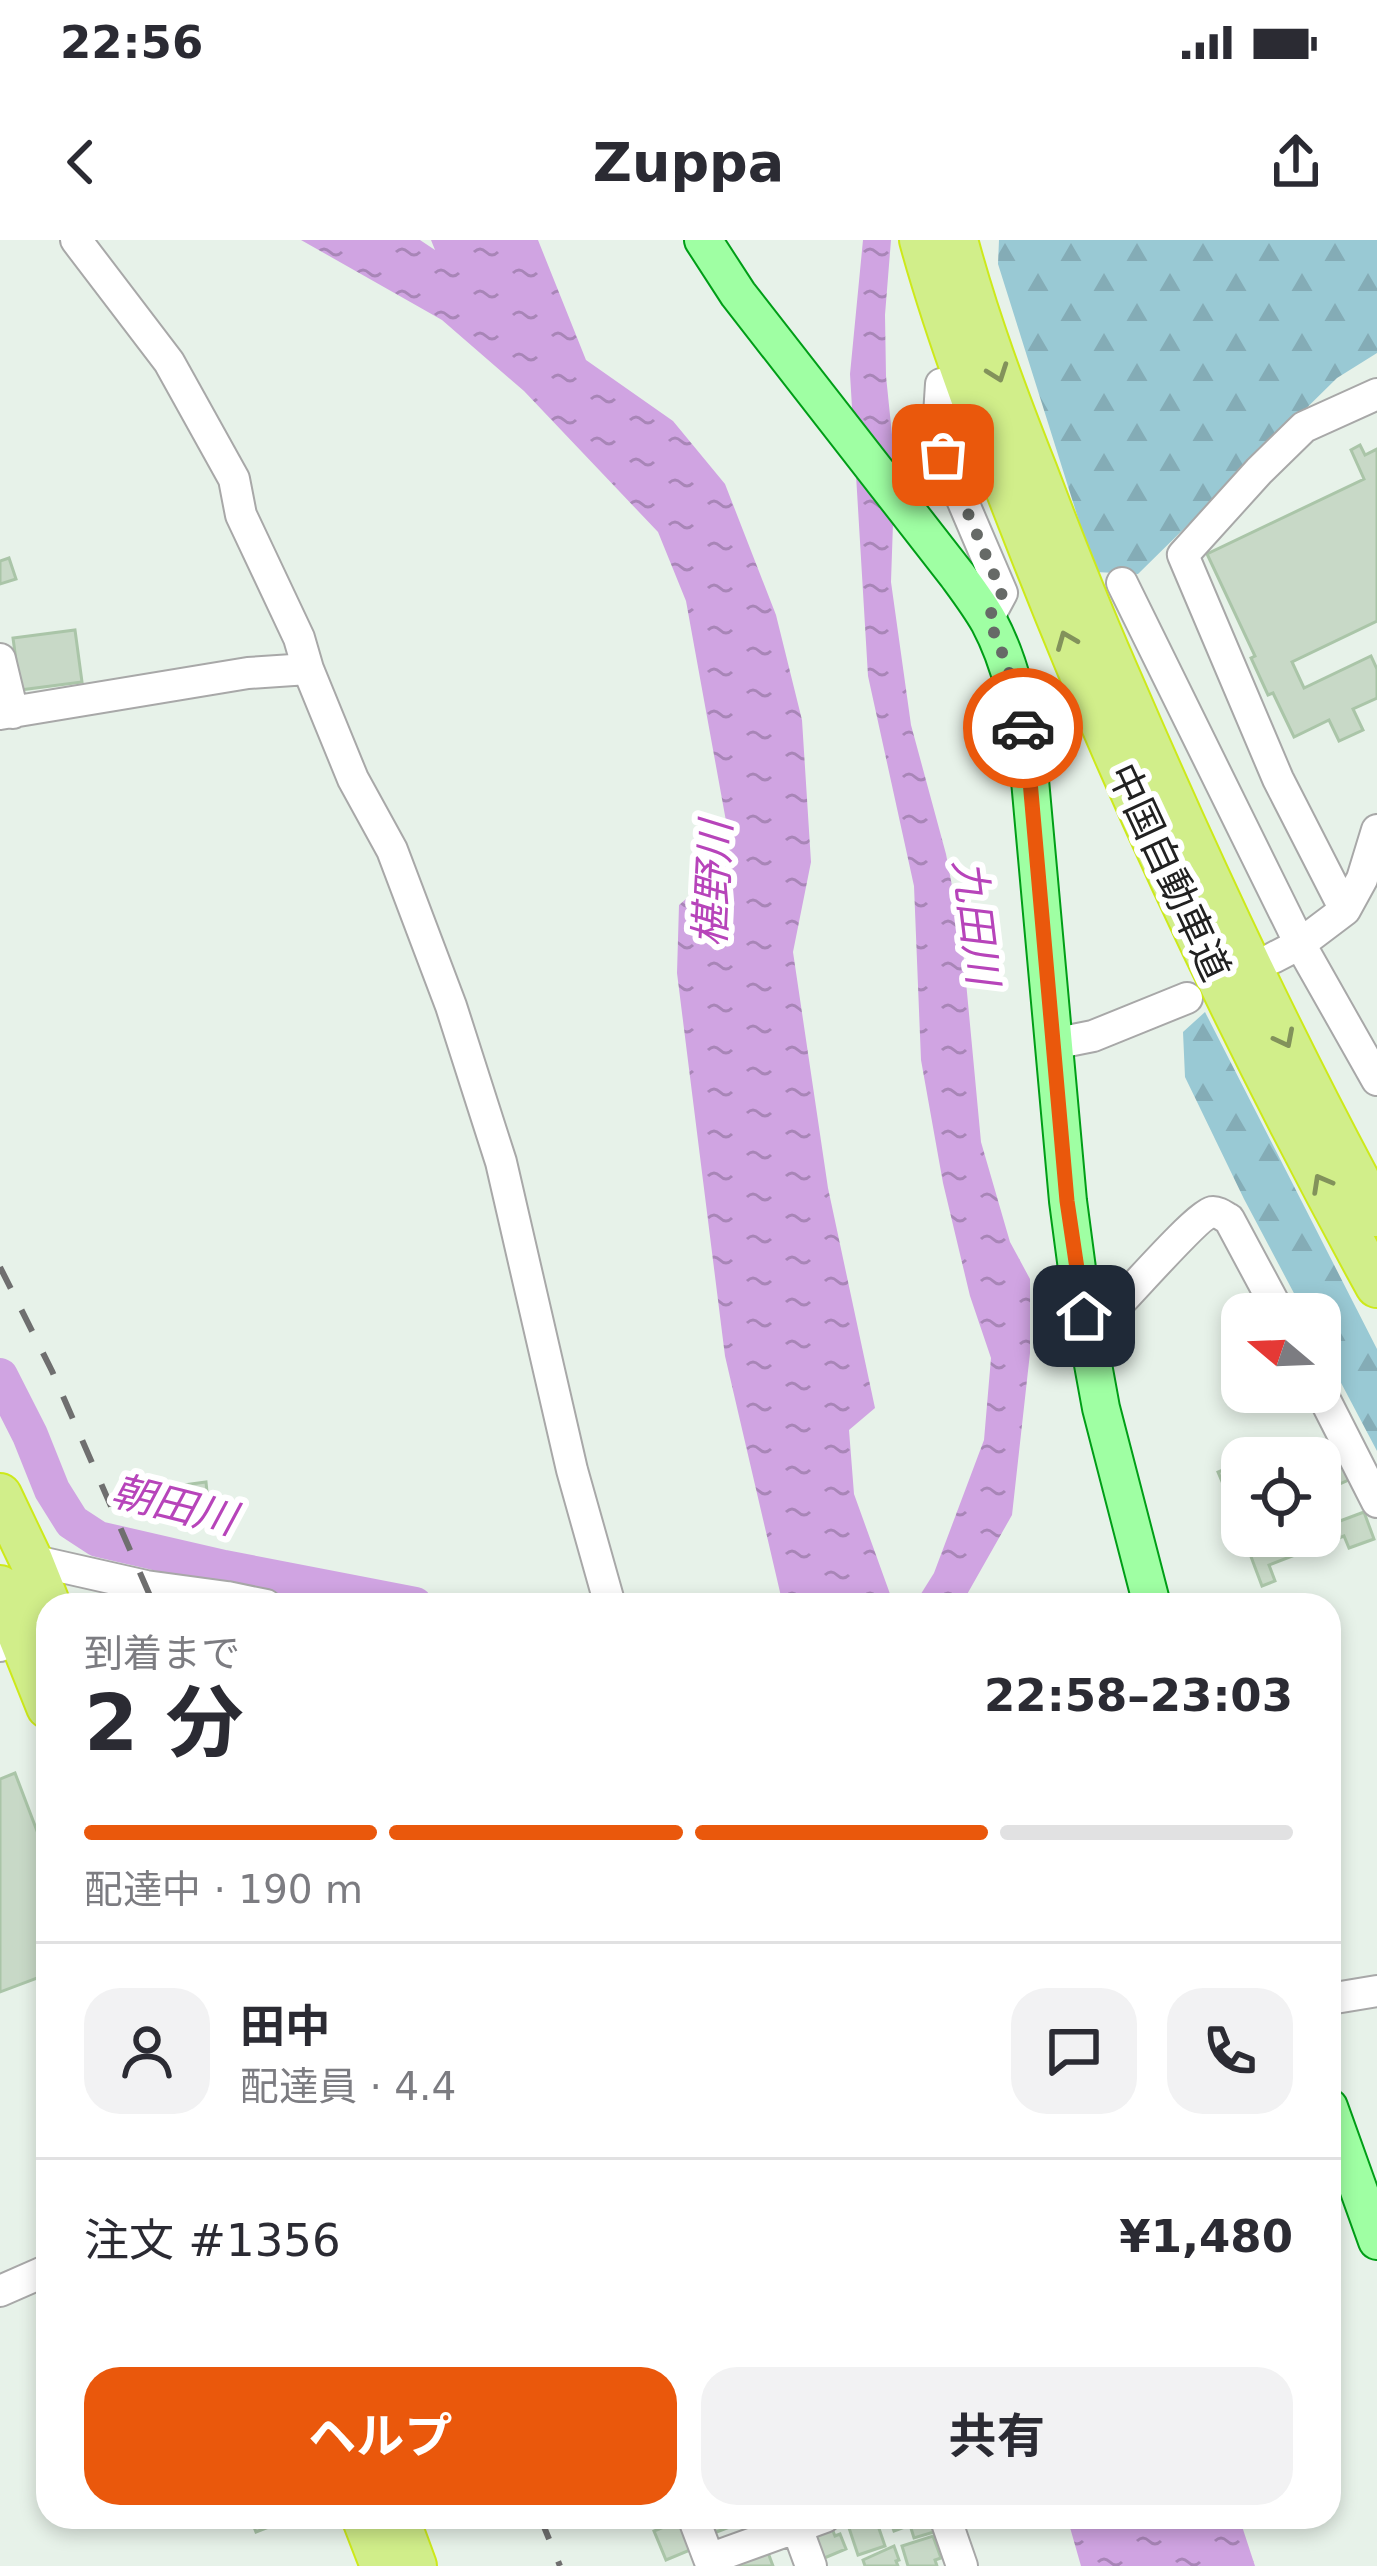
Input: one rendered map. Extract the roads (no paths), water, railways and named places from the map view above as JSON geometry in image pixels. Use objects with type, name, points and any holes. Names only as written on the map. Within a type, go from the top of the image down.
[{"type":"highway","name":"中国自動車道","points":[[921,240],[945,324],[1070,650],[1153,842],[1300,1145],[1377,1286]]},
{"type":"highway","name":"中国自動車道","points":[[959,251],[1007,399],[1088,607],[1275,1021],[1377,1215]]},
{"type":"highway","points":[[0,1495],[23,1637],[36,1673]]},
{"type":"highway","points":[[368,2529],[382,2566]]},
{"type":"highway","points":[[401,2529],[415,2566]]},
{"type":"main road","points":[[703,240],[738,294],[957,575],[988,619],[1004,653],[1028,758],[1067,1201],[1084,1316],[1101,1408],[1149,1593]]},
{"type":"main road","points":[[1341,2140],[1377,2241]]},
{"type":"street","points":[[76,240],[169,362],[216,444],[234,479],[241,515],[299,638],[353,778],[392,850],[451,1006],[501,1162],[572,1470],[607,1593]]},
{"type":"street","points":[[941,384],[943,455],[1002,593],[988,619]]},
{"type":"street","points":[[1345,910],[1278,778],[1183,555],[1304,427],[1377,394]]},
{"type":"street","points":[[1122,583],[1286,951],[1377,1080]]},
{"type":"street","points":[[0,659],[7,714],[248,673],[308,669]]},
{"type":"street","points":[[1286,951],[1345,910],[1362,879],[1377,830]]},
{"type":"street","points":[[1053,1044],[1093,1036],[1187,998]]},
{"type":"street","points":[[1084,1316],[1120,1302],[1211,1212],[1229,1220],[1269,1293]]},
{"type":"street","points":[[1332,1413],[1377,1502]]},
{"type":"street","points":[[16,1574],[198,1593]]},
{"type":"street","points":[[1341,1997],[1377,1991]]},
{"type":"street","points":[[0,2291],[36,2275]]},
{"type":"street","points":[[698,2529],[709,2559],[783,2529]]},
{"type":"street","points":[[806,2529],[811,2566]]},
{"type":"street","points":[[950,2529],[962,2566]]},
{"type":"water","name":"椹野川","points":[[301,240],[420,240],[435,250],[431,240],[538,240],[586,360],[673,421],[725,484],[776,615],[802,720],[811,862],[793,952],[828,1188],[875,1408],[849,1430],[854,1494],[890,1593],[780,1593],[725,1356],[677,973],[679,905],[708,880],[730,843],[686,601],[658,532],[524,391],[442,320]]},
{"type":"water","points":[[863,240],[891,240],[885,315],[895,464],[891,582],[911,725],[946,854],[962,939],[981,1142],[1010,1242],[1030,1279],[1030,1353],[1012,1515],[968,1593],[922,1593],[934,1573],[984,1440],[991,1358],[970,1296],[943,1183],[921,1060],[914,886],[868,676],[850,374]]},
{"type":"water","points":[[1070,2529],[1243,2529],[1255,2566],[1081,2566]]},
{"type":"waterway","name":"朝田川","points":[[0,1376],[52,1490],[72,1522],[98,1539],[353,1593]]},
{"type":"railway","points":[[0,1267],[52,1371],[149,1593]]},
{"type":"railway","points":[[545,2529],[560,2566]]},
{"type":"water label","name":"九田川","points":[[976,922]]}]
